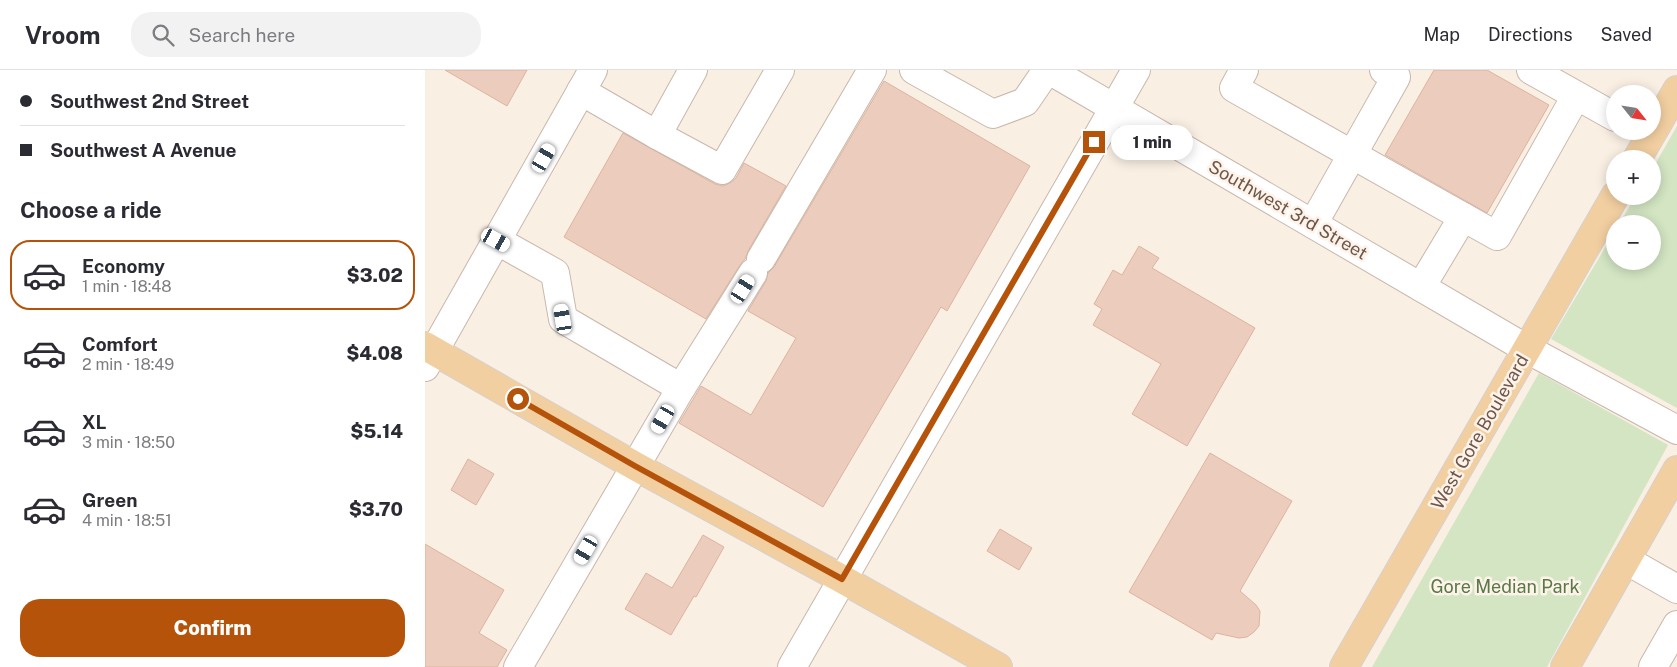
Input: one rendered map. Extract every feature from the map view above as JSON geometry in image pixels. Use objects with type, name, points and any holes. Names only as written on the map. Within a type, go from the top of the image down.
[{"type":"main road","points":[[1642,142],[1677,90]]},
{"type":"main road","name":"West Gore Boulevard","points":[[1344,667],[1610,205]]},
{"type":"main road","points":[[428,355],[842,579],[998,667]]},
{"type":"main road","points":[[1565,667],[1677,470]]},
{"type":"street","points":[[657,135],[693,70]]},
{"type":"street","points":[[428,355],[587,81],[657,135],[722,170],[779,70]]},
{"type":"street","points":[[518,667],[681,388],[757,266],[872,70]]},
{"type":"street","points":[[914,70],[993,114],[1025,102],[1048,70]]},
{"type":"street","name":"Southwest 3rd Street","points":[[1048,70],[1527,349],[1677,430]]},
{"type":"street","points":[[792,667],[1136,70]]},
{"type":"street","points":[[1244,70],[1234,88],[1497,236],[1576,96]]},
{"type":"street","points":[[1313,224],[1396,77],[1384,70]]},
{"type":"street","points":[[1531,70],[1606,112]]},
{"type":"street","points":[[1421,287],[1463,217]]},
{"type":"street","points":[[496,240],[555,273],[563,319],[681,388]]},
{"type":"street","points":[[1625,560],[1677,589]]},
{"type":"street","points":[[1653,667],[1677,625]]},
{"type":"green space","points":[[1677,126],[1677,408],[1551,339],[1606,246],[1606,270],[1661,270],[1661,215],[1624,215],[1631,205],[1661,205],[1661,154]]},
{"type":"green space","name":"Gore Median Park","points":[[1539,373],[1668,445],[1547,667],[1372,667]]},
{"type":"building","points":[[445,70],[527,70],[507,106]]},
{"type":"building","points":[[1434,70],[1487,70],[1549,105],[1487,213],[1385,155]]},
{"type":"building","points":[[884,81],[1030,166],[947,311],[941,307],[823,507],[679,423],[701,386],[751,415],[796,338],[748,311],[766,281],[768,273],[774,267]]},
{"type":"building","points":[[623,133],[715,184],[723,186],[730,183],[736,178],[744,163],[786,186],[745,259],[706,319],[564,237]]},
{"type":"building","points":[[1139,246],[1159,258],[1152,268],[1255,328],[1187,446],[1132,414],[1161,364],[1093,325],[1102,309],[1094,304],[1113,270],[1122,275]]},
{"type":"building","points":[[1210,453],[1292,501],[1240,591],[1260,611],[1259,626],[1247,637],[1239,638],[1216,633],[1212,640],[1129,592]]},
{"type":"building","points":[[468,459],[494,474],[476,505],[451,490]]},
{"type":"building","points":[[1000,529],[1032,548],[1019,570],[987,551]]},
{"type":"building","points":[[703,535],[724,547],[696,597],[694,596],[671,635],[625,609],[646,573],[672,588]]},
{"type":"building","points":[[425,544],[504,590],[479,633],[507,650],[497,667],[425,667]]},
{"type":"route","points":[[518,399],[635,466],[842,579],[1094,142]]}]
